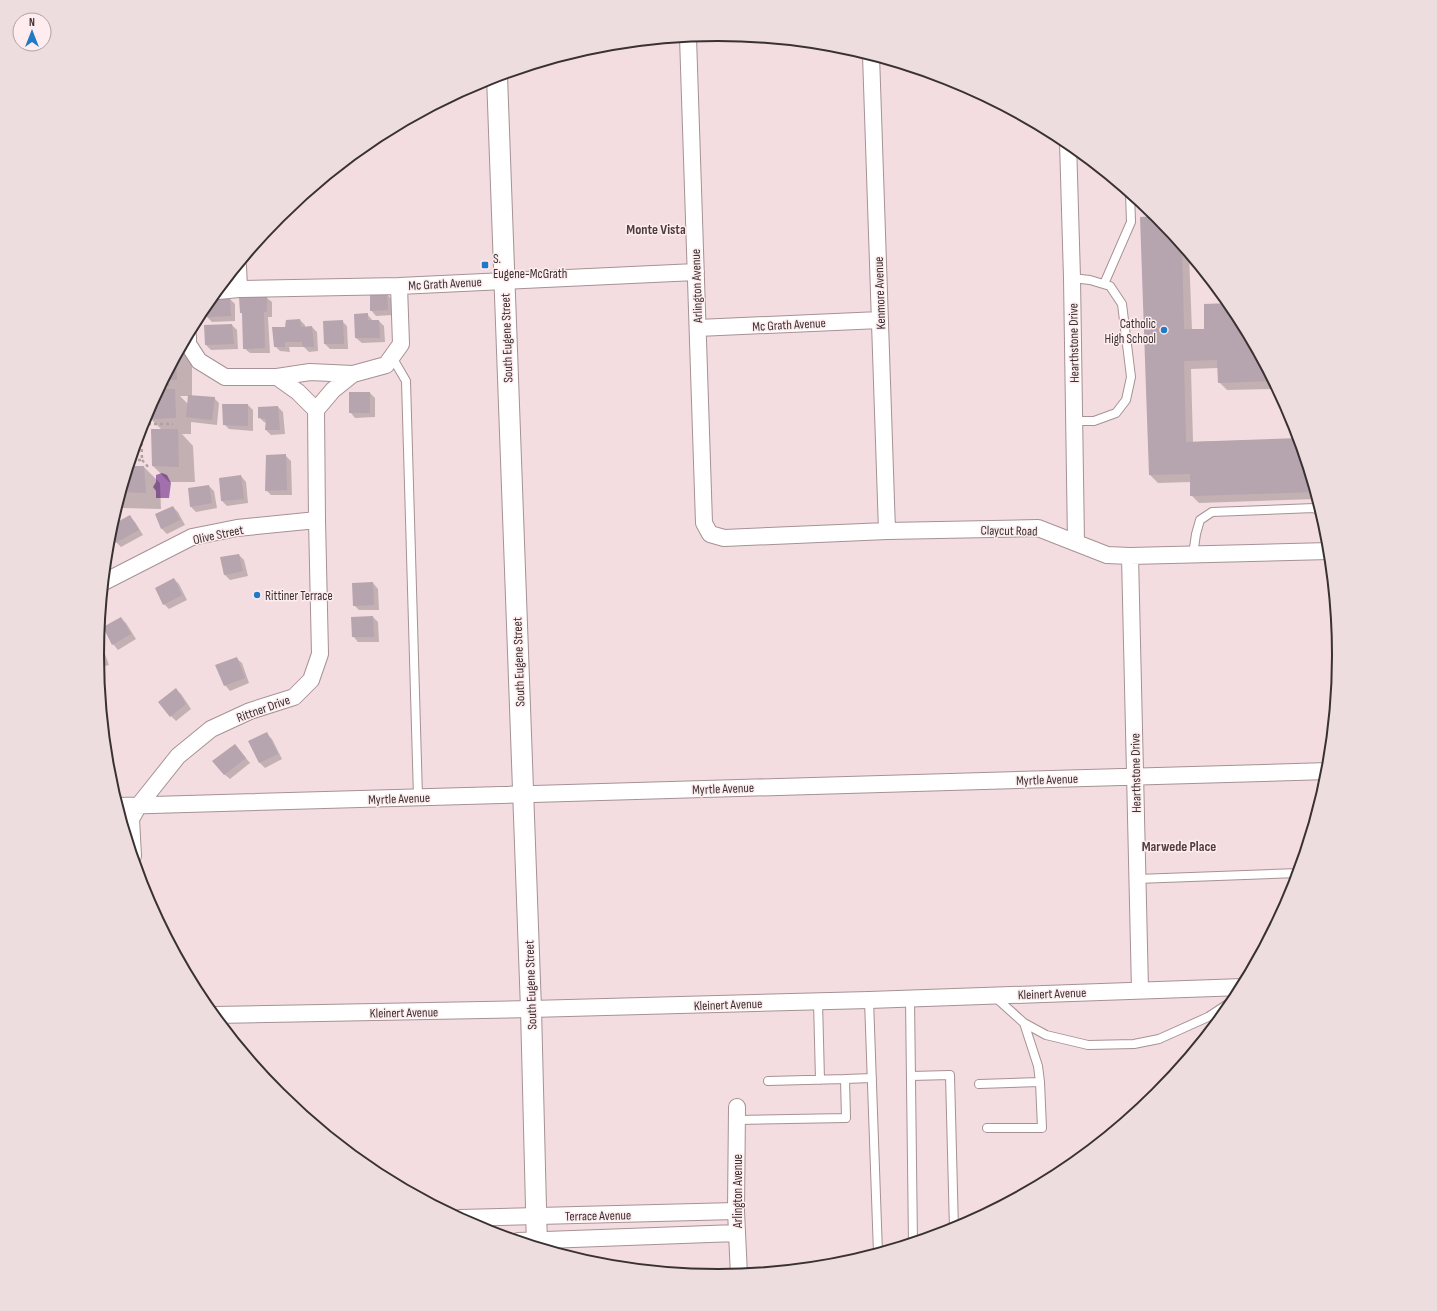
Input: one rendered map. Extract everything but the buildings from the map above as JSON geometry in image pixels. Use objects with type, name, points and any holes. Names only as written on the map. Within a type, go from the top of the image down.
[{"type":"street","name":"Arlington Avenue","points":[[688,42],[704,523],[710,534]]},
{"type":"street","name":"Kenmore Avenue","points":[[871,60],[887,532]]},
{"type":"street","name":"South Eugene Street","points":[[497,83],[531,1010],[536,1216],[531,1240]]},
{"type":"street","name":"Hearthstone Drive","points":[[1068,151],[1072,278],[1076,543]]},
{"type":"street","points":[[238,272],[239,289]]},
{"type":"street","name":"Mc Grath Avenue","points":[[224,290],[399,286],[696,272]]},
{"type":"street","points":[[188,344],[199,361],[225,377],[277,377],[310,372],[353,374],[386,365],[401,344],[399,286]]},
{"type":"street","name":"Mc Grath Avenue","points":[[698,328],[880,320]]},
{"type":"street","points":[[277,377],[298,392],[316,410],[333,390],[353,374]]},
{"type":"street","name":"Rittner Drive","points":[[132,837],[131,819],[139,805],[178,756],[211,729],[250,711],[294,697],[311,680],[320,654],[316,410]]},
{"type":"street","name":"Olive Street","points":[[109,580],[192,537],[237,528],[317,520]]},
{"type":"street","name":"Claycut Road","points":[[710,534],[724,538],[1038,528],[1107,554],[1130,556],[1324,551]]},
{"type":"street","name":"Hearthstone Drive","points":[[1130,556],[1140,990]]},
{"type":"street","name":"Myrtle Avenue","points":[[123,806],[1322,771]]},
{"type":"street","name":"Kleinert Avenue","points":[[220,1015],[531,1010],[1235,987]]},
{"type":"street","name":"Arlington Avenue","points":[[737,1114],[736,1211],[740,1269]]},
{"type":"street","name":"Terrace Avenue","points":[[471,1218],[736,1211]]},
{"type":"street","name":"Terrace Avenue","points":[[539,1243],[737,1233]]},
{"type":"lane","points":[[1104,284],[1130,222],[1130,199]]},
{"type":"lane","points":[[1072,278],[1090,280],[1110,286],[1122,304],[1131,377],[1126,400],[1116,413],[1094,421],[1074,421]]},
{"type":"lane","points":[[392,357],[406,381],[418,797]]},
{"type":"lane","points":[[1193,554],[1200,520],[1212,512],[1315,508]]},
{"type":"lane","points":[[1138,879],[1293,873]]},
{"type":"lane","points":[[994,996],[1024,1023],[1046,1035],[1088,1045],[1134,1044],[1160,1039],[1208,1017],[1221,1008]]},
{"type":"lane","points":[[910,998],[913,1238]]},
{"type":"lane","points":[[869,1000],[878,1249]]},
{"type":"lane","points":[[818,1001],[820,1080]]},
{"type":"lane","points":[[986,1128],[1042,1128],[1038,1066],[1024,1023]]},
{"type":"lane","points":[[912,1076],[950,1075],[954,1223]]},
{"type":"lane","points":[[768,1081],[872,1078]]},
{"type":"lane","points":[[737,1114],[846,1118],[845,1079]]},
{"type":"lane","points":[[979,1084],[1040,1082]]},
{"type":"path","points":[[150,424],[173,424]]},
{"type":"path","points":[[142,446],[142,460],[150,469]]},
{"type":"path","points":[[136,460],[142,460]]},
{"type":"shaded area","points":[[162,473],[167,475],[171,483],[169,498],[156,498],[156,491],[153,487],[156,482],[156,475]]},
{"type":"place","name":"S. Eugene-McGrath","points":[[485,265]]},
{"type":"place","name":"Catholic High School","points":[[1164,330]]},
{"type":"place","name":"Rittiner Terrace","points":[[257,595]]},
{"type":"district","name":"Monte Vista","points":[[656,229]]},
{"type":"district","name":"Marwede Place","points":[[1179,846]]}]
